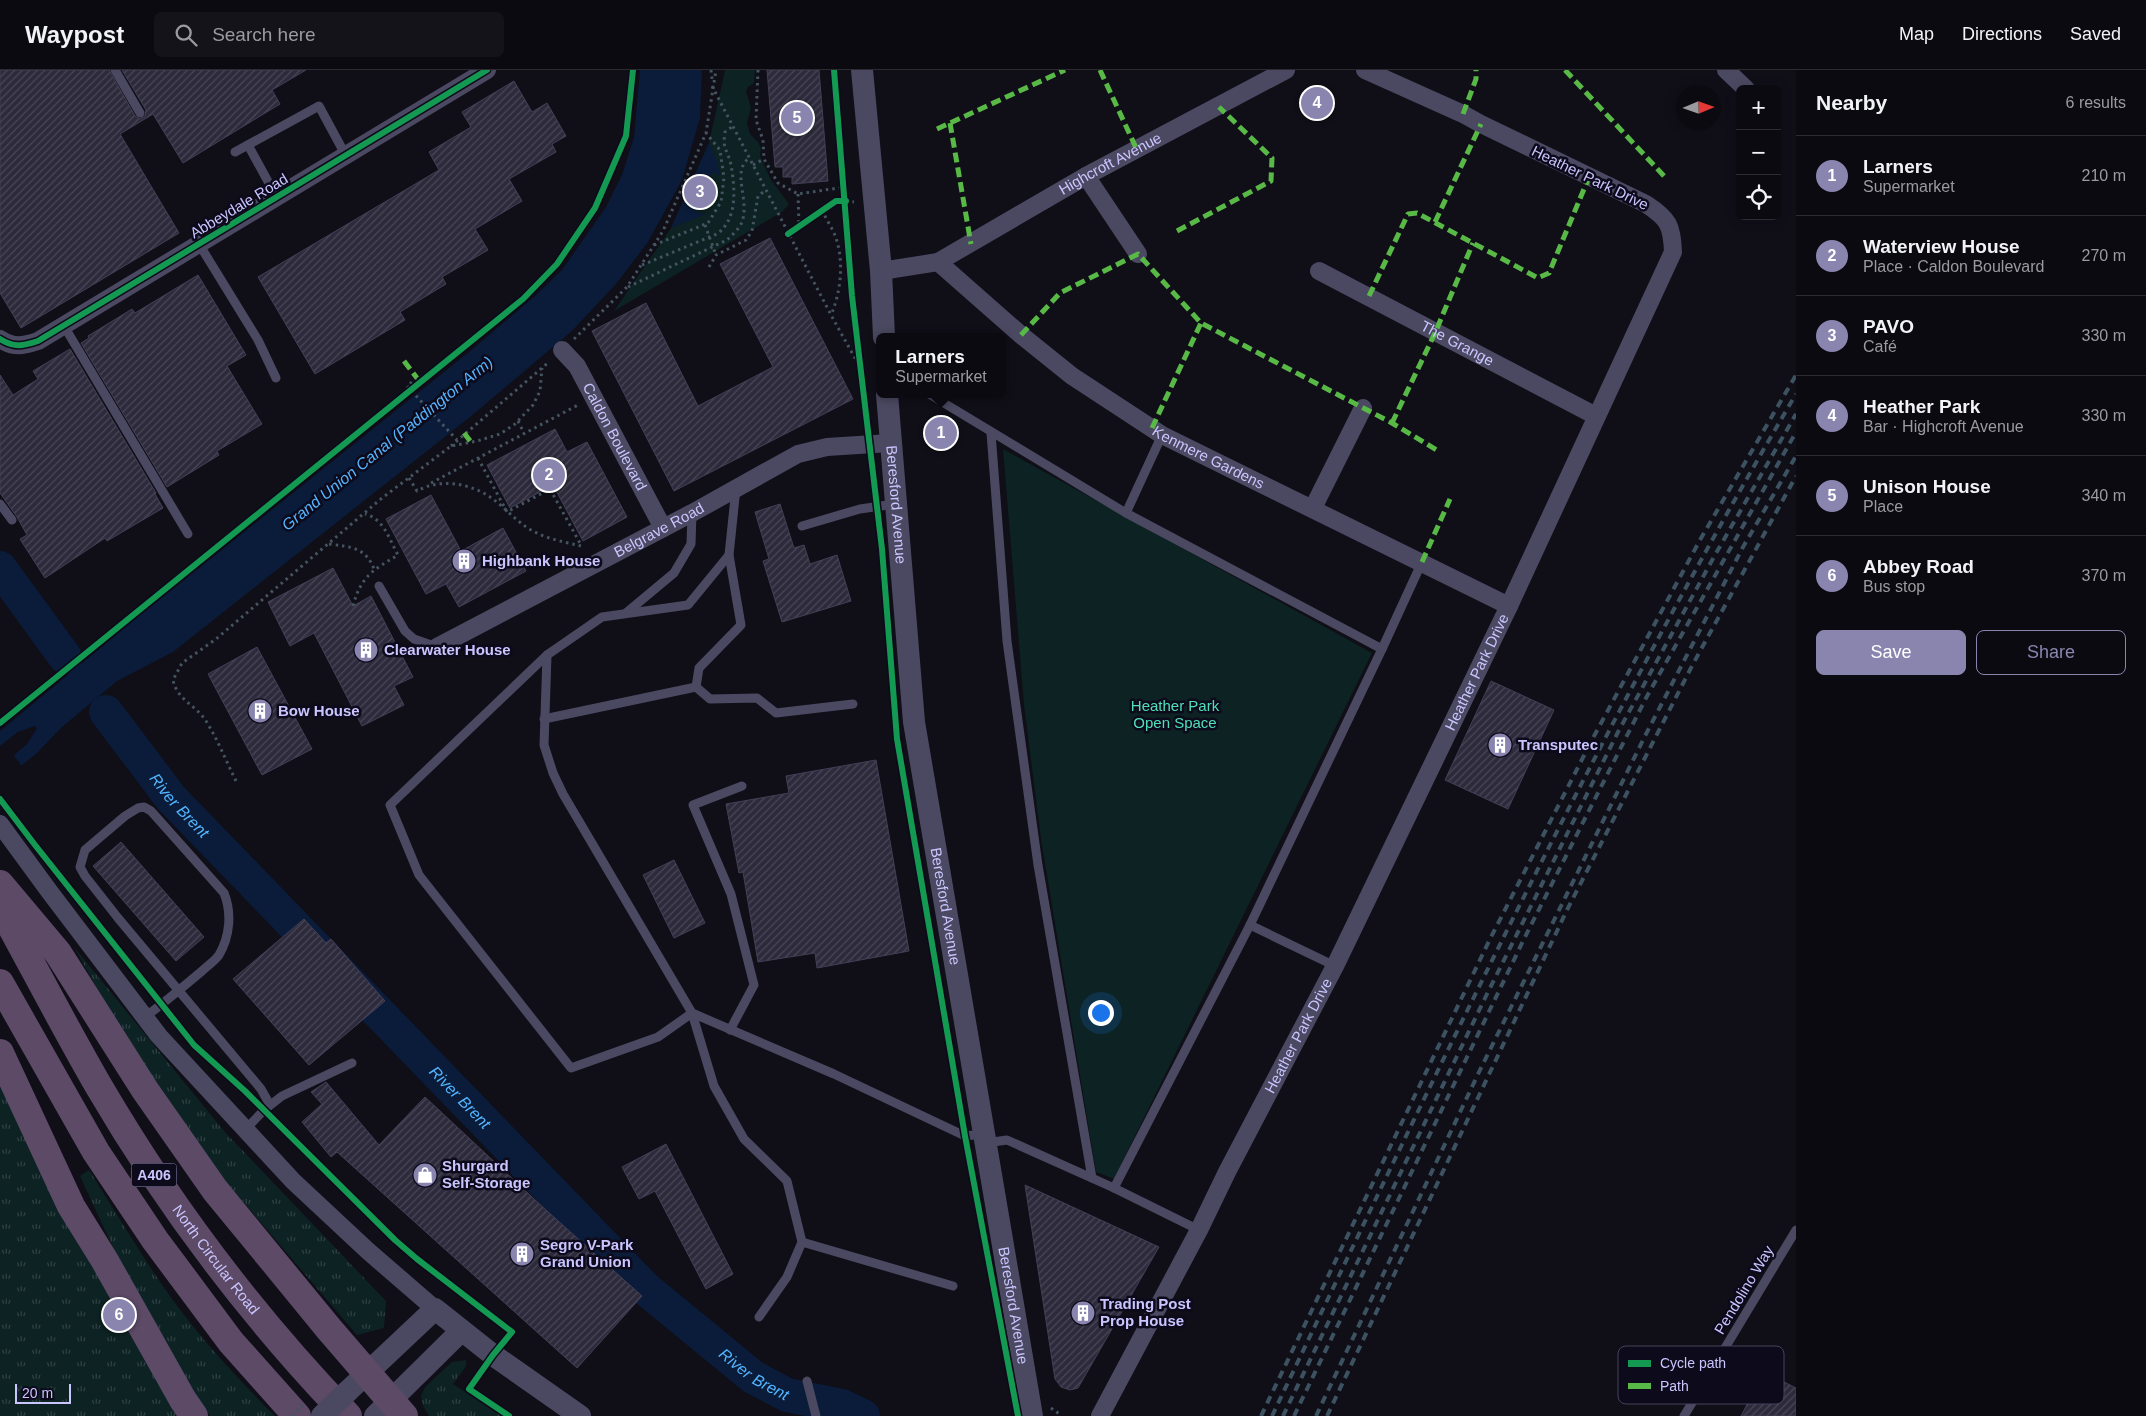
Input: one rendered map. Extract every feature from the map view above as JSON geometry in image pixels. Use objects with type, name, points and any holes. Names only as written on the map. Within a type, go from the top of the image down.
[{"type":"highway","points":[[0,884],[58,954],[145,1090],[215,1190],[367,1373],[390,1411]]},
{"type":"highway","name":"North Circular Road","points":[[0,906],[98,1085],[152,1171],[252,1309],[348,1404]]},
{"type":"highway","name":"A406","points":[[0,983],[96,1152],[155,1240],[231,1342],[297,1416]]},
{"type":"highway","points":[[0,1053],[71,1206],[105,1261],[194,1416]]},
{"type":"street","name":"Highcroft Avenue","points":[[938,262],[1086,176],[1286,70]]},
{"type":"street","name":"Heather Park Drive","points":[[1100,1416],[1199,1230],[1227,1172],[1335,966],[1509,606],[1673,252],[1672,233],[1663,215],[1646,204],[1463,114],[1365,70]]},
{"type":"street","points":[[1726,70],[1742,85]]},
{"type":"street","points":[[864,71],[881,271],[884,333]]},
{"type":"street","name":"Abbeydale Road","points":[[0,340],[9,345],[21,347],[38,341],[483,73]]},
{"type":"street","points":[[1086,176],[1138,254]]},
{"type":"street","points":[[881,271],[938,262]]},
{"type":"street","name":"Kenmere Gardens","points":[[938,262],[1007,323],[1072,376],[1162,435],[1509,606]]},
{"type":"street","name":"The Grange","points":[[1319,271],[1596,416]]},
{"type":"street","name":"Caldon Boulevard","points":[[562,350],[577,366],[663,528]]},
{"type":"street","name":"Beresford Avenue","points":[[887,398],[914,722],[1032,1416]]},
{"type":"street","points":[[1313,508],[1363,408]]},
{"type":"street","name":"Belgrave Road","points":[[437,647],[692,513],[798,454],[812,449],[890,443]]},
{"type":"street","points":[[0,824],[159,1036],[300,1188],[368,1251],[435,1309],[580,1416]]},
{"type":"street","points":[[322,1416],[348,1404],[367,1373],[435,1309]]},
{"type":"street","points":[[390,1411],[461,1330]]},
{"type":"lane","points":[[115,70],[140,113]]},
{"type":"lane","points":[[235,152],[319,106],[346,156]]},
{"type":"lane","points":[[248,145],[277,198]]},
{"type":"lane","points":[[199,244],[258,340],[276,378]]},
{"type":"lane","points":[[64,326],[188,534]]},
{"type":"lane","points":[[936,398],[1126,513],[1382,649]]},
{"type":"lane","points":[[992,432],[1008,641],[1038,865],[1092,1178]]},
{"type":"lane","points":[[1126,513],[1162,435]]},
{"type":"lane","points":[[696,687],[699,668],[741,625],[729,555],[736,488]]},
{"type":"lane","points":[[0,504],[12,520]]},
{"type":"lane","points":[[802,526],[860,509],[896,504]]},
{"type":"lane","points":[[626,613],[674,573],[691,544],[692,513]]},
{"type":"lane","points":[[692,1013],[658,1037],[571,1068],[419,875],[390,805],[547,655],[602,617],[688,605],[729,555]]},
{"type":"lane","points":[[1114,1188],[1250,925],[1422,562]]},
{"type":"lane","points":[[379,586],[405,631],[414,639],[437,647]]},
{"type":"lane","points":[[547,655],[544,745],[553,773],[563,794],[692,1013],[714,1086],[744,1139],[787,1182],[802,1242],[788,1277],[759,1317]]},
{"type":"lane","points":[[696,687],[710,699],[757,698],[776,713],[853,704]]},
{"type":"lane","points":[[544,719],[696,687]]},
{"type":"lane","points":[[730,1030],[754,985],[731,894],[693,805],[742,786]]},
{"type":"lane","points":[[145,1017],[178,991],[218,956],[228,930],[230,906],[224,893],[150,811],[144,807],[138,808],[85,850],[80,866],[85,876],[178,991],[261,1089],[270,1105]]},
{"type":"lane","points":[[1250,925],[1335,966]]},
{"type":"lane","points":[[692,1013],[834,1074],[965,1136],[1006,1140],[1114,1188],[1199,1230]]},
{"type":"lane","points":[[245,1130],[282,1096],[352,1063]]},
{"type":"lane","name":"Pendolino Way","points":[[1726,1346],[1796,1230]]},
{"type":"lane","points":[[802,1242],[953,1286]]},
{"type":"lane","points":[[807,1381],[816,1416]]},
{"type":"lane","name":"Pendolino Way","points":[[1684,1416],[1691,1404]]},
{"type":"path","points":[[711,70],[712,86],[831,316],[861,369]]},
{"type":"path","points":[[236,781],[207,722],[175,689],[173,680],[182,663],[216,639],[364,513],[451,446],[562,350],[627,287],[663,231],[706,133],[716,70]]},
{"type":"path","points":[[758,70],[756,120],[763,140],[764,159],[778,183],[798,194],[844,187]]},
{"type":"path","points":[[641,266],[725,229],[731,218],[734,194],[731,163],[723,144],[725,132],[733,126]]},
{"type":"path","points":[[654,245],[705,225],[721,202],[724,178],[720,150],[706,133]]},
{"type":"path","points":[[627,287],[727,240],[735,233],[742,222],[745,204],[740,169],[742,163],[749,158]]},
{"type":"path","points":[[753,165],[764,159]]},
{"type":"path","points":[[836,201],[846,204],[844,177]]},
{"type":"path","points":[[709,267],[716,255],[746,240],[752,231],[758,196],[766,190]]},
{"type":"path","points":[[788,234],[802,224],[798,194]]},
{"type":"path","points":[[829,206],[819,212],[836,239],[840,273],[837,301],[831,316]]},
{"type":"path","points":[[705,225],[716,255]]},
{"type":"path","points":[[859,351],[862,379]]},
{"type":"path","points":[[451,446],[500,434],[518,421],[533,405],[540,391],[542,368]]},
{"type":"path","points":[[401,398],[420,379]]},
{"type":"path","points":[[420,379],[407,386],[456,440],[464,433]]},
{"type":"path","points":[[408,478],[417,492],[593,397]]},
{"type":"path","points":[[518,421],[524,433]]},
{"type":"path","points":[[478,458],[507,512]]},
{"type":"path","points":[[428,485],[454,484],[475,488],[491,498],[507,512],[534,532],[581,546],[550,489],[507,512]]},
{"type":"path","points":[[353,606],[358,587],[374,570],[398,555],[382,524],[373,516],[364,513]]},
{"type":"path","points":[[329,544],[353,547],[371,560],[379,586]]},
{"type":"green space","points":[[725,70],[755,70],[754,83],[746,91],[751,108],[747,123],[750,134],[761,148],[760,156],[771,180],[789,204],[782,212],[614,311],[671,228],[709,143]]},
{"type":"green space","name":"Heather Park Open Space","points":[[1003,449],[1372,653],[1114,1179],[1096,1172],[1041,839],[1024,705]]},
{"type":"green space","points":[[74,947],[224,1131],[386,1301],[384,1328],[357,1335],[198,1149],[132,1052]]},
{"type":"green space","points":[[0,1053],[183,1416],[0,1416]]},
{"type":"green space","points":[[89,1170],[174,1302],[219,1357],[275,1416],[210,1416],[194,1393],[116,1254],[80,1176]]},
{"type":"green space","points":[[466,1360],[466,1366],[453,1384],[501,1416],[429,1416],[423,1406],[421,1396],[425,1387],[452,1362]]},
{"type":"water","name":"Grand Union Canal (Paddington Arm)","points":[[640,70],[702,70],[700,118],[682,180],[648,242],[616,284],[572,331],[470,417],[173,652],[117,681],[61,728],[37,753],[0,783],[14,755],[27,744],[37,728],[35,726],[18,732],[0,746],[0,731],[143,613],[469,352],[535,296],[562,270],[606,207],[622,175],[634,137]]},
{"type":"water","points":[[709,143],[717,160],[720,176],[712,172],[695,212],[706,214],[671,228]]},
{"type":"pier","points":[[12,753],[23,768],[0,785],[0,763]]},
{"type":"building","points":[[0,70],[109,70],[135,116],[140,119],[145,116],[146,110],[122,70],[306,70],[272,90],[280,104],[183,163],[153,114],[120,134],[179,233],[21,328],[0,293]]},
{"type":"building","points":[[767,70],[819,70],[828,181],[792,184],[792,177],[783,177],[783,167],[775,167]]},
{"type":"building","points":[[514,81],[532,112],[547,103],[566,136],[552,144],[556,152],[509,179],[522,201],[475,229],[488,250],[442,277],[446,284],[400,312],[405,320],[315,374],[258,277],[439,170],[429,152],[471,127],[462,112]]},
{"type":"building","points":[[770,238],[853,399],[674,491],[592,331],[646,303],[698,406],[773,367],[720,264]]},
{"type":"building","points":[[198,275],[246,355],[227,366],[262,424],[217,451],[219,455],[167,487],[81,343],[89,338],[88,336],[132,309],[135,313]]},
{"type":"building","points":[[70,349],[156,493],[163,508],[107,541],[105,538],[45,578],[20,539],[27,535],[0,493],[0,375],[13,395],[38,379],[33,371]]},
{"type":"building","points":[[555,429],[567,452],[587,442],[627,517],[583,541],[553,485],[510,508],[487,465]]},
{"type":"building","name":"Highbank House","points":[[431,495],[461,551],[503,528],[526,571],[459,607],[446,584],[426,594],[386,519]]},
{"type":"building","points":[[780,504],[794,548],[804,545],[810,564],[837,555],[851,601],[782,622],[763,561],[769,559],[755,512]]},
{"type":"building","name":"Clearwater House","points":[[333,568],[353,606],[371,596],[413,677],[394,686],[404,705],[362,726],[314,633],[290,646],[268,602]]},
{"type":"building","name":"Bow House","points":[[257,647],[312,749],[262,775],[208,674]]},
{"type":"building","name":"Transputec","points":[[1491,681],[1554,710],[1508,809],[1445,780]]},
{"type":"building","points":[[876,760],[909,951],[817,968],[815,953],[758,962],[743,872],[739,873],[726,804],[789,793],[786,776]]},
{"type":"building","points":[[121,842],[204,937],[176,961],[93,866]]},
{"type":"building","points":[[674,860],[705,923],[674,938],[643,875]]},
{"type":"building","points":[[304,919],[326,943],[331,939],[385,1001],[309,1065],[233,979]]},
{"type":"building","name":"Segro V-Park Grand Union","points":[[326,1082],[379,1145],[425,1097],[547,1211],[642,1296],[577,1368],[337,1152],[331,1157],[302,1122],[322,1104],[311,1092]]},
{"type":"building","points":[[666,1144],[733,1274],[706,1289],[655,1191],[639,1199],[622,1167]]},
{"type":"building","name":"Trading Post Prop House","points":[[1025,1185],[1159,1247],[1078,1388],[1070,1390],[1061,1387],[1055,1379]]},
{"type":"building","points":[[1784,1382],[1796,1388],[1796,1416],[1741,1416],[1747,1404],[1784,1404]]},
{"type":"waterway","name":"River Brent","points":[[0,568],[65,657]]},
{"type":"waterway","name":"River Brent","points":[[106,712],[171,798],[646,1289],[753,1377],[787,1395],[842,1406],[863,1416]]},
{"type":"railway","points":[[1261,1416],[1489,941],[1593,738],[1700,540],[1796,375]]},
{"type":"railway","points":[[1272,1416],[1459,1028],[1588,771],[1724,518],[1796,394]]},
{"type":"railway","points":[[1283,1416],[1487,994],[1618,732],[1715,555],[1796,414]]},
{"type":"railway","points":[[1294,1416],[1524,939],[1646,698],[1796,432]]},
{"type":"railway","points":[[1316,1416],[1480,1070],[1645,736],[1743,547],[1796,456]]},
{"type":"railway","points":[[1327,1416],[1567,910],[1693,664],[1796,476]]},
{"type":"marked path","points":[[937,129],[1065,70]]},
{"type":"marked path","points":[[1100,70],[1137,150]]},
{"type":"marked path","points":[[1463,114],[1476,79],[1476,70]]},
{"type":"marked path","points":[[1565,70],[1664,176]]},
{"type":"marked path","points":[[1177,231],[1271,181],[1272,158],[1219,107]]},
{"type":"marked path","points":[[950,123],[971,244]]},
{"type":"marked path","points":[[1435,222],[1481,124]]},
{"type":"marked path","points":[[1369,296],[1408,214],[1417,213],[1538,278],[1549,273],[1589,177]]},
{"type":"marked path","points":[[1392,423],[1435,333],[1473,243]]},
{"type":"marked path","points":[[1021,335],[1060,293],[1138,254],[1201,323],[1392,423],[1440,452]]},
{"type":"marked path","points":[[1152,428],[1201,323]]},
{"type":"marked path","points":[[404,361],[417,378]]},
{"type":"marked path","points":[[464,433],[471,442]]},
{"type":"marked path","points":[[1422,562],[1450,499]]},
{"type":"cycle path","points":[[0,339],[10,344],[19,345],[38,341],[487,70]]},
{"type":"cycle path","points":[[0,723],[523,299],[557,264],[595,208],[626,136],[633,70]]},
{"type":"cycle path","points":[[834,70],[852,296],[882,549],[897,739],[965,1136],[1018,1416]]},
{"type":"cycle path","points":[[788,234],[836,201],[846,201]]},
{"type":"cycle path","points":[[0,799],[194,1045],[245,1091],[395,1240],[512,1332],[469,1389],[509,1416]]},
{"type":"place","name":"Heather Park","points":[[1317,103]]},
{"type":"place","name":"Unison House","points":[[797,118]]},
{"type":"place","name":"PAVO","points":[[700,192]]},
{"type":"place","name":"Larners","points":[[941,433]]},
{"type":"place","name":"Waterview House","points":[[549,475]]},
{"type":"place","name":"Highbank House","points":[[464,561]]},
{"type":"place","name":"Clearwater House","points":[[366,650]]},
{"type":"place","name":"Bow House","points":[[260,711]]},
{"type":"place","name":"Transputec","points":[[1500,745]]},
{"type":"place","name":"Shurgard Self-Storage","points":[[425,1175]]},
{"type":"place","name":"Segro V-Park Grand Union","points":[[522,1254]]},
{"type":"place","name":"Trading Post Prop House","points":[[1083,1313]]},
{"type":"place","name":"Abbey Road","points":[[119,1315]]}]
